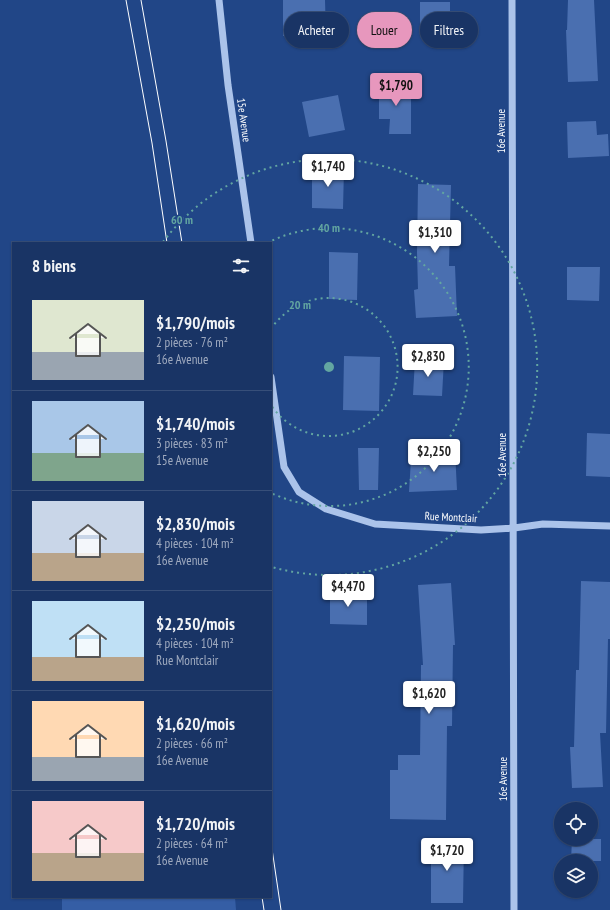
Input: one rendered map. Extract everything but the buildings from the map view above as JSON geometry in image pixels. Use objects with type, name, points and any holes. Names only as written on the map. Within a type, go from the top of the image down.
[{"type":"street","name":"15e Avenue","points":[[219,0],[228,85],[251,242]]},
{"type":"street","name":"16e Avenue","points":[[512,0],[514,910]]},
{"type":"street","name":"Rue Montclair","points":[[272,384],[284,467],[299,492],[326,509],[375,524],[481,530],[543,524],[610,526]]},
{"type":"shaded area","points":[[62,898],[235,898],[236,910],[62,910]]},
{"type":"tram line","points":[[126,0],[152,143],[167,242]]},
{"type":"tram line","points":[[141,0],[182,242]]},
{"type":"tram line","points":[[272,849],[281,910]]},
{"type":"tram line","points":[[262,898],[264,910]]}]
